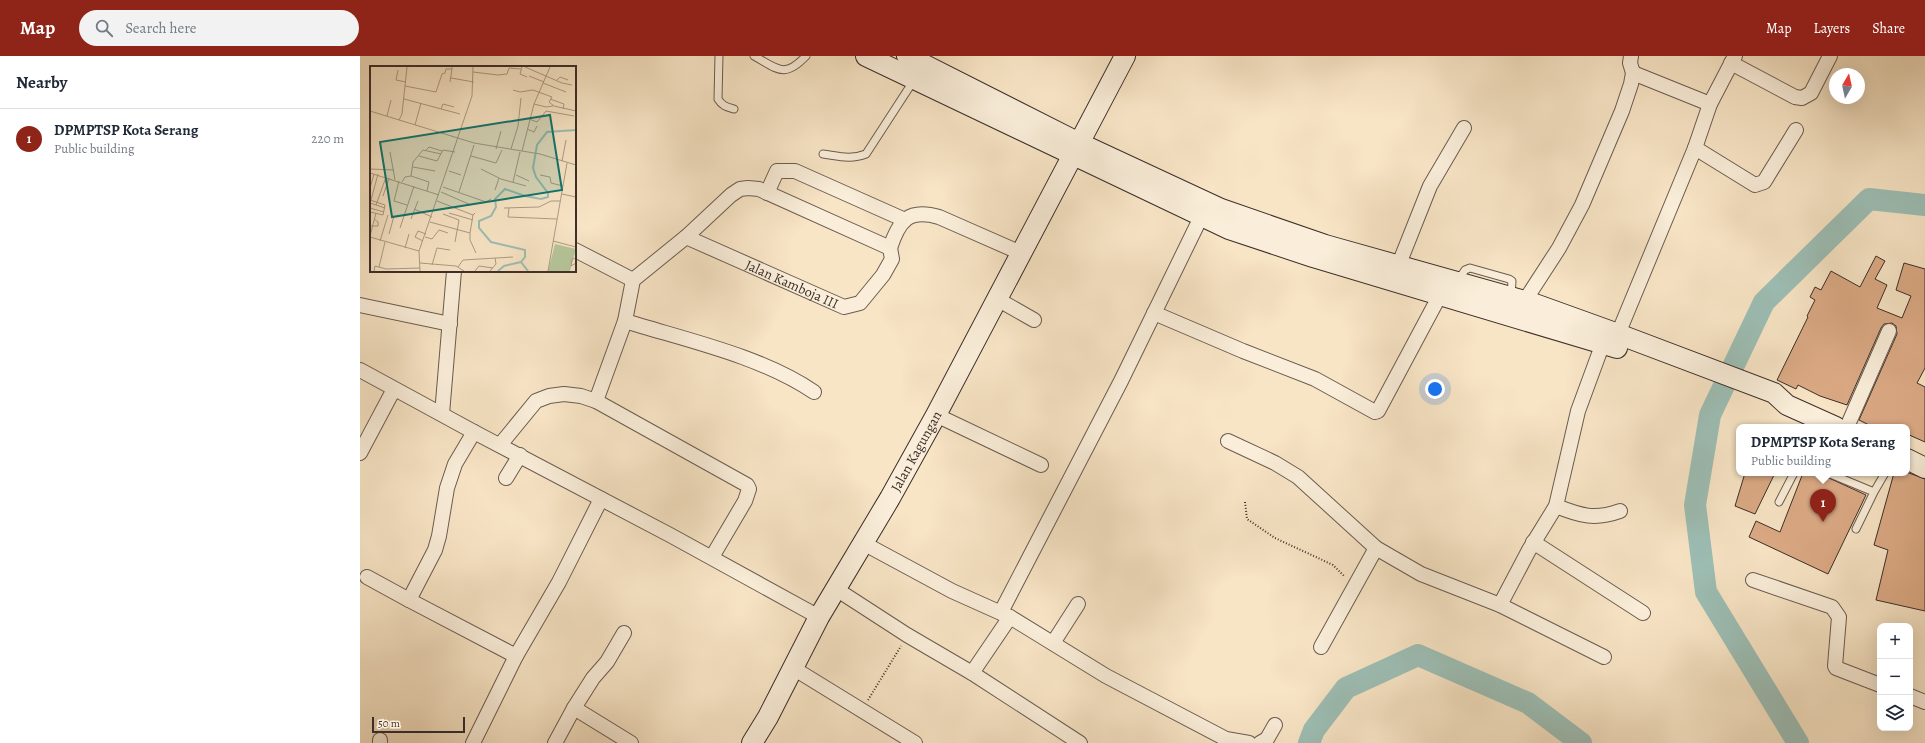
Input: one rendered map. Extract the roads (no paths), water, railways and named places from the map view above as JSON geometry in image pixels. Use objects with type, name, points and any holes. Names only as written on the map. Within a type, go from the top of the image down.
[{"type":"main road","points":[[866,56],[914,80],[1076,150],[1221,209],[1325,245],[1395,273],[1440,295],[1611,338]]},
{"type":"main road","points":[[907,56],[1076,150],[1201,217],[1229,229],[1300,253],[1395,273],[1457,282],[1517,300],[1611,338],[1760,394],[1774,393],[1787,405],[1816,423]]},
{"type":"main road","name":"Jalan Kagungan","points":[[752,743],[768,717],[819,617],[936,415],[1125,56]]},
{"type":"main road","points":[[1910,460],[1925,468]]},
{"type":"street","points":[[1517,300],[1559,248],[1582,205],[1622,111],[1633,73],[1630,63],[1631,56]]},
{"type":"street","points":[[1500,605],[1533,542],[1556,506],[1578,411],[1695,148],[1710,104],[1733,60],[1795,97],[1802,98],[1811,93],[1830,56]]},
{"type":"street","points":[[1633,73],[1710,104]]},
{"type":"street","points":[[1395,273],[1430,186],[1464,128]]},
{"type":"street","points":[[1695,148],[1756,184],[1764,182],[1796,130]]},
{"type":"street","points":[[767,193],[777,171],[795,171],[905,220],[925,213],[939,217],[1020,254]]},
{"type":"street","points":[[596,401],[625,321],[633,280],[686,237],[731,195],[740,189],[759,189],[890,248]]},
{"type":"street","points":[[972,673],[1006,614],[1201,217]]},
{"type":"street","name":"Jalan Kamboja III","points":[[686,237],[844,307],[860,303],[883,275],[892,259],[890,248],[896,231],[900,223],[905,220]]},
{"type":"street","points":[[576,251],[633,280]]},
{"type":"street","points":[[442,414],[454,272]]},
{"type":"street","points":[[1154,313],[1243,351],[1315,379],[1375,412],[1378,411],[1440,295]]},
{"type":"street","points":[[997,299],[1034,320]]},
{"type":"street","points":[[360,305],[450,324]]},
{"type":"street","points":[[625,321],[747,360],[798,381],[814,392]]},
{"type":"street","points":[[1848,424],[1889,331]]},
{"type":"street","points":[[361,374],[394,389],[520,455],[712,557],[819,617]]},
{"type":"street","points":[[360,453],[394,389]]},
{"type":"street","points":[[500,445],[536,401],[549,396],[564,394],[596,401],[747,485],[749,489],[745,500],[712,557]]},
{"type":"street","points":[[936,415],[1041,465]]},
{"type":"street","points":[[409,600],[435,550],[439,536],[447,488],[455,464],[474,432]]},
{"type":"street","points":[[1228,441],[1276,463],[1298,477],[1376,548],[1421,574],[1500,605],[1604,657]]},
{"type":"street","points":[[506,478],[520,455]]},
{"type":"street","points":[[474,743],[516,656],[559,582],[601,499]]},
{"type":"street","points":[[1556,506],[1578,515],[1596,517],[1620,511]]},
{"type":"street","points":[[1533,542],[1643,613]]},
{"type":"street","points":[[863,543],[952,591],[1006,614],[1106,676],[1226,741],[1248,743]]},
{"type":"street","points":[[1321,647],[1376,548]]},
{"type":"street","points":[[367,577],[516,656]]},
{"type":"street","points":[[1753,580],[1832,607],[1839,617],[1836,668],[1877,684]]},
{"type":"street","points":[[836,589],[908,635],[972,673],[1080,743]]},
{"type":"street","points":[[1053,643],[1078,604]]},
{"type":"street","points":[[555,743],[574,708],[593,678],[607,662],[624,633]]},
{"type":"street","points":[[793,668],[915,743]]},
{"type":"street","points":[[1913,697],[1925,702]]},
{"type":"street","points":[[574,708],[631,743]]},
{"type":"street","points":[[1260,743],[1267,739],[1275,725]]},
{"type":"lane","points":[[719,56],[718,99],[721,104],[734,109]]},
{"type":"lane","points":[[754,56],[780,70],[787,70],[796,66],[806,56]]},
{"type":"lane","points":[[823,154],[848,158],[866,154],[914,80]]},
{"type":"lane","points":[[1779,502],[1792,476]]},
{"type":"lane","points":[[1835,476],[1874,492]]},
{"type":"lane","points":[[1856,529],[1883,476]]},
{"type":"waterway","points":[[1798,743],[1706,592],[1695,505],[1710,415],[1764,302],[1869,199],[1925,205]]},
{"type":"waterway","points":[[1309,743],[1314,730],[1346,688],[1418,655],[1528,703],[1581,743]]},
{"type":"place","name":"DPMPTSP Kota Serang","points":[[1823,522]]}]
